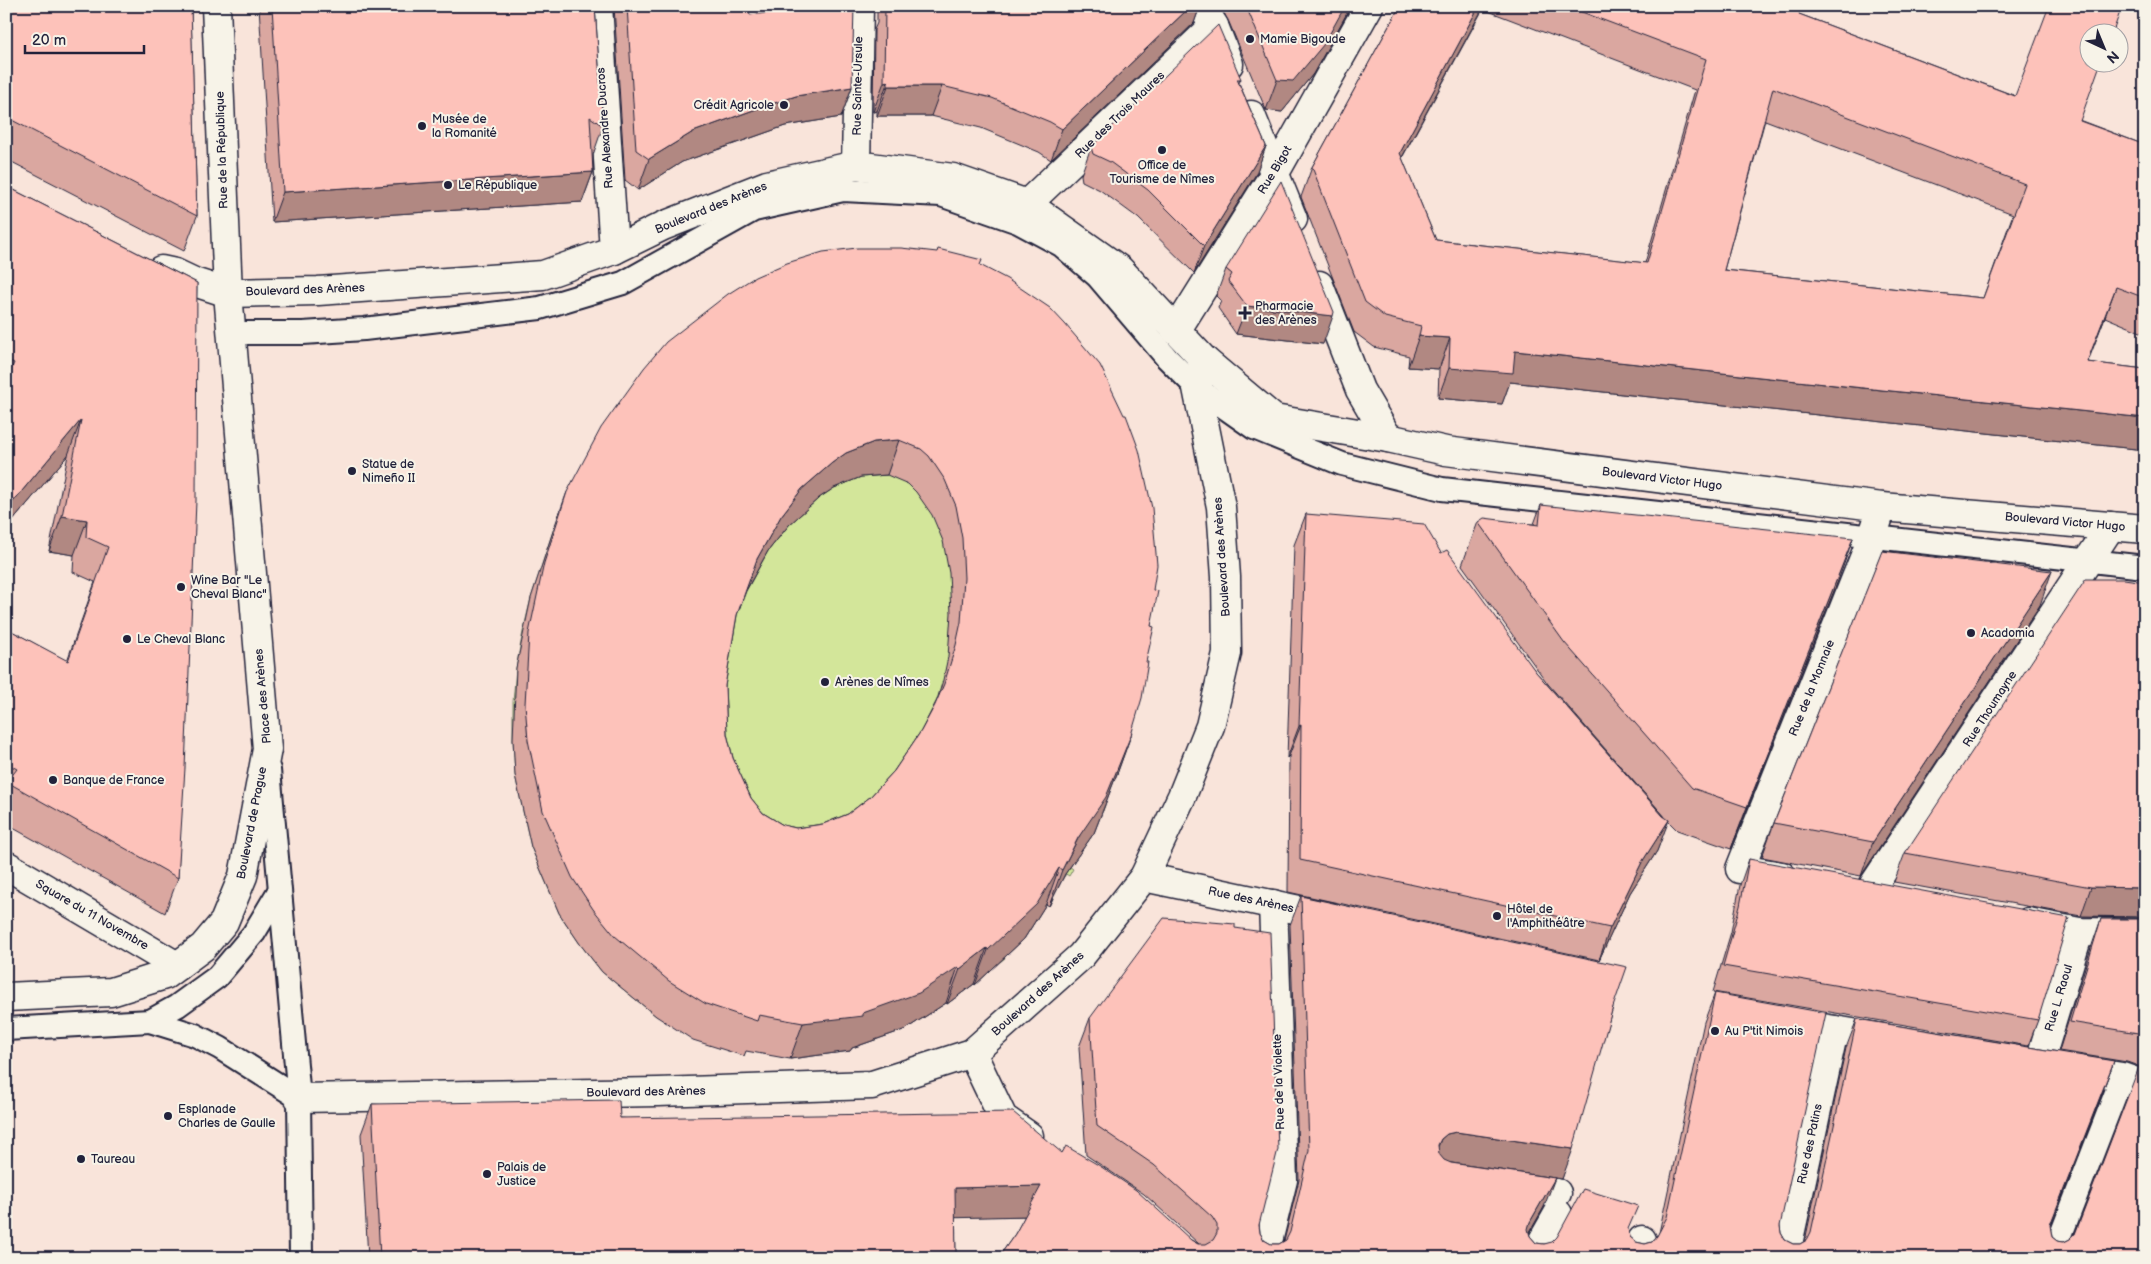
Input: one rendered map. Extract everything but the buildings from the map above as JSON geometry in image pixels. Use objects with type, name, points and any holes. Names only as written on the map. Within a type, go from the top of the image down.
[{"type":"street","name":"Rue de la République","points":[[216,6],[228,293]]},
{"type":"street","name":"Rue Alexandre Ducros","points":[[598,6],[614,250]]},
{"type":"street","name":"Rue Sainte-Ursule","points":[[856,165],[859,6]]},
{"type":"street","name":"Rue Bigot","points":[[1176,331],[1274,173],[1369,6]]},
{"type":"street","points":[[1208,16],[1307,254],[1360,390],[1388,438]]},
{"type":"street","name":"Rue des Trois Maures","points":[[1026,204],[1208,16]]},
{"type":"street","name":"Boulevard des Arènes","points":[[140,265],[175,273],[194,282],[228,293],[318,291],[543,275],[614,250],[663,226],[767,185],[856,165],[953,178],[1026,204],[1120,270],[1204,360],[1197,388],[1221,507],[1226,577],[1227,653],[1210,726],[1182,796],[1144,877],[1082,956],[972,1053],[872,1086],[658,1092],[299,1098]]},
{"type":"street","name":"Place des Arènes","points":[[228,293],[267,749]]},
{"type":"street","name":"Boulevard Victor Hugo","points":[[1204,360],[1274,419],[1388,438],[1446,451],[1882,507],[2145,528]]},
{"type":"street","name":"Rue de la Monnaie","points":[[1805,880],[1740,869],[1872,538],[1882,507]]},
{"type":"street","name":"Rue Thoumayne","points":[[1869,892],[2111,526]]},
{"type":"street","name":"Boulevard de Prague","points":[[6,997],[111,992],[165,975],[203,947],[224,922],[243,876],[267,749]]},
{"type":"street","name":"Square du 11 Novembre","points":[[6,865],[177,966]]},
{"type":"street","name":"Rue des Arènes","points":[[1144,877],[1360,923]]},
{"type":"street","points":[[1841,887],[1898,897]]},
{"type":"street","name":"Rue de la Violette","points":[[1264,1258],[1283,1180],[1273,904]]},
{"type":"street","points":[[2003,917],[2079,932],[2145,933]]},
{"type":"street","name":"Rue L. Raoul","points":[[2079,932],[2029,1062],[2133,1081]]},
{"type":"street","points":[[1766,1018],[1912,1043]]},
{"type":"street","name":"Rue des Patins","points":[[1785,1258],[1834,1030]]},
{"type":"street","points":[[972,1053],[1003,1118],[1053,1151]]},
{"type":"street","points":[[1491,1184],[1558,1204],[1533,1258]]},
{"type":"lane","points":[[231,333],[303,333],[364,329],[540,308],[623,283],[754,210],[843,190],[941,194],[1018,222],[1061,245],[1098,277],[1167,358],[1197,388],[1254,428],[1342,464],[1442,489],[2145,567]]},
{"type":"lane","name":"Place des Arènes","points":[[267,749],[299,1098],[301,1258]]},
{"type":"lane","points":[[150,1021],[177,1006],[217,977],[228,966],[254,933],[279,891]]},
{"type":"lane","points":[[6,1029],[150,1021],[195,1035],[220,1048],[299,1098]]},
{"type":"lane","points":[[2052,1258],[2133,1081]]},
{"type":"green space","name":"Arènes de Nîmes","points":[[810,288],[1118,771],[1116,776],[1112,776],[1102,803],[1105,805],[1103,811],[1100,810],[1087,836],[1090,838],[1087,843],[1084,841],[1070,867],[1073,869],[1069,876],[1066,874],[1049,898],[1052,900],[1049,906],[1045,903],[1027,928],[1029,930],[1003,955],[1005,958],[1000,962],[999,960],[975,985],[974,983],[951,998],[951,1001],[947,1004],[945,1001],[918,1018],[919,1020],[913,1024],[912,1022],[746,1049],[744,1056],[656,1016],[602,972],[559,913],[531,847],[515,775],[513,702],[516,668],[531,598],[554,528]]},
{"type":"place","name":"Mamie Bigoude","points":[[1250,39]]},
{"type":"place","name":"Crédit Agricole","points":[[784,105]]},
{"type":"place","name":"Musée de la Romanité","points":[[422,126]]},
{"type":"place","name":"Office de Tourisme de Nîmes","points":[[1162,150]]},
{"type":"place","name":"Le République","points":[[448,185]]},
{"type":"place","name":"Pharmacie des Arènes","points":[[1245,313]]},
{"type":"place","name":"Statue de Nimeño II","points":[[352,471]]},
{"type":"place","name":"Wine Bar \"Le Cheval Blanc\"","points":[[181,587]]},
{"type":"place","name":"Acadomia","points":[[1971,633]]},
{"type":"place","name":"Le Cheval Blanc","points":[[127,639]]},
{"type":"place","name":"Arènes de Nîmes","points":[[825,682]]},
{"type":"place","name":"Banque de France","points":[[53,780]]},
{"type":"place","name":"Hôtel de l'Amphithéâtre","points":[[1497,916]]},
{"type":"place","name":"Au P'tit Nimois","points":[[1715,1031]]},
{"type":"place","name":"Esplanade Charles de Gaulle","points":[[168,1116]]},
{"type":"place","name":"Taureau","points":[[81,1159]]},
{"type":"place","name":"Palais de Justice","points":[[487,1174]]}]
